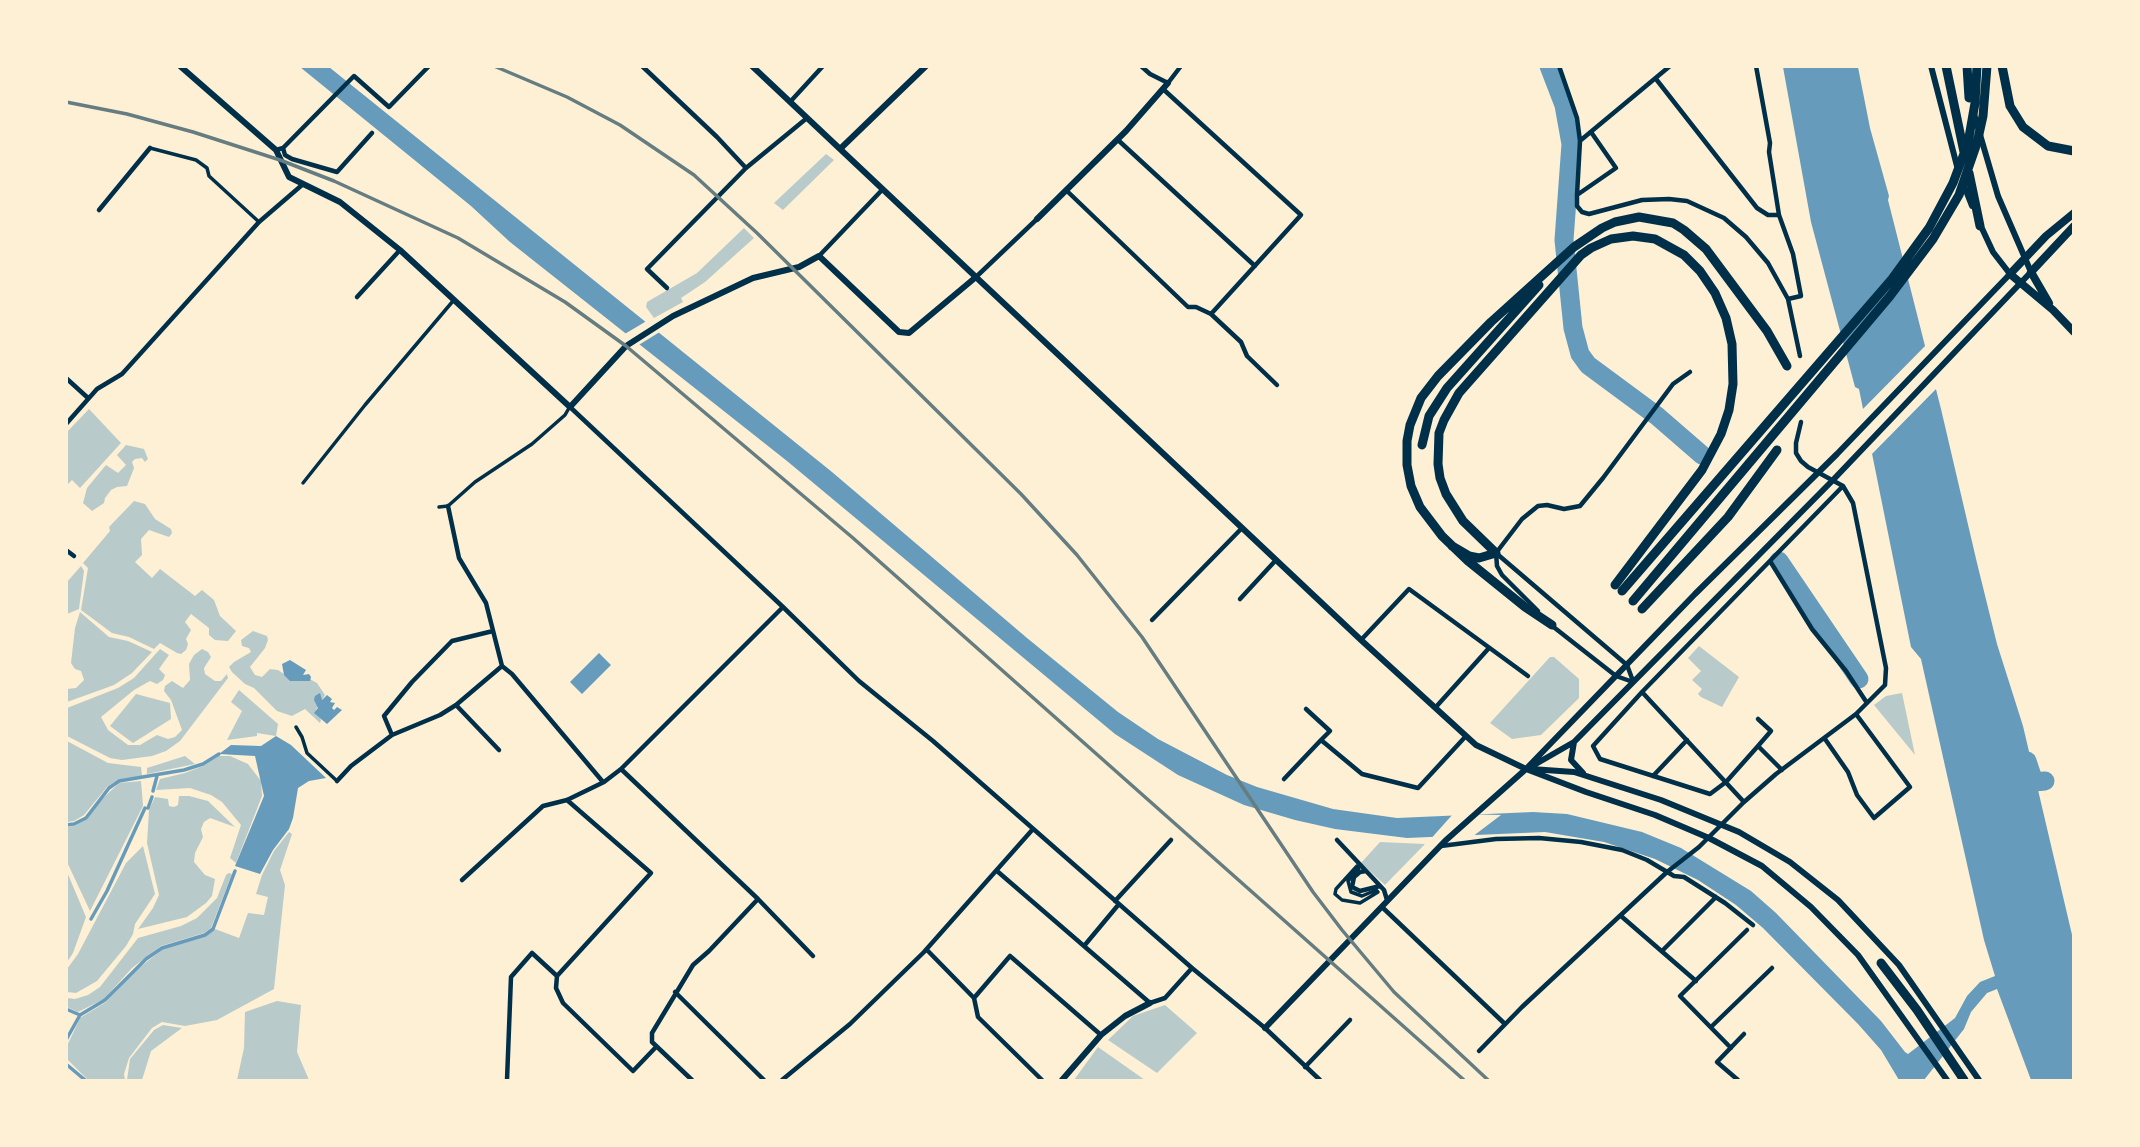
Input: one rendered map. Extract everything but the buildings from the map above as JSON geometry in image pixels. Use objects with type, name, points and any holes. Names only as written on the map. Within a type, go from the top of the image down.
[{"type":"highway","points":[[1946,66],[1980,226]]},
{"type":"highway","points":[[1965,66],[1969,98]]},
{"type":"highway","points":[[1633,601],[1813,379],[1929,228],[1942,205],[1968,143],[1975,103],[1977,66]]},
{"type":"highway","points":[[1479,352],[1577,259],[1601,243],[1622,237],[1655,239],[1675,249],[1700,271],[1715,293],[1726,318],[1734,370],[1732,397],[1725,423],[1702,470],[1618,588],[1905,277],[1947,218],[1969,169],[1977,143],[1983,116],[1987,66]]},
{"type":"highway","points":[[2002,66],[2010,106],[2023,127],[2048,146],[2074,150]]},
{"type":"highway","points":[[2074,213],[2046,236],[2010,274],[2053,310],[2074,332]]},
{"type":"highway","points":[[1552,625],[1504,591],[1452,546],[1420,507],[1411,486],[1407,465],[1407,441],[1412,418],[1421,398],[1438,376],[1574,247],[1602,228],[1627,218],[1650,217],[1673,223],[1684,230],[1717,261],[1767,331],[1787,366]]},
{"type":"highway","points":[[2053,310],[2031,272],[2074,226]]},
{"type":"highway","points":[[1422,445],[1429,416],[1437,401],[1547,273]]},
{"type":"highway","points":[[1452,546],[1469,556],[1479,558],[1496,553],[1463,521],[1446,494],[1438,464],[1440,433],[1447,412],[1459,393],[1558,279]]},
{"type":"highway","points":[[1642,610],[1713,535],[1755,483],[1777,450]]},
{"type":"highway","points":[[1881,963],[1912,1002],[1963,1080]]},
{"type":"street","points":[[180,66],[292,159],[337,172],[372,133]]},
{"type":"street","points":[[279,149],[334,99],[354,76],[389,107],[429,66]]},
{"type":"street","points":[[642,66],[718,137],[746,168]]},
{"type":"street","points":[[752,66],[1466,736],[1486,751],[1526,769],[1655,815],[1709,838],[1762,866],[1835,930],[1858,955],[1947,1080]]},
{"type":"street","points":[[790,103],[824,66]]},
{"type":"street","points":[[840,149],[926,66]]},
{"type":"street","points":[[1141,66],[1166,86],[1301,215],[1212,314]]},
{"type":"street","points":[[819,256],[899,332],[909,333],[976,277],[1068,191],[1118,140],[1181,66]]},
{"type":"street","points":[[1559,66],[1577,118],[1580,141],[1577,206],[1582,212],[1589,214],[1642,200],[1687,201],[1724,218],[1746,237],[1768,263],[1788,299],[1800,356]]},
{"type":"street","points":[[1580,141],[1670,66]]},
{"type":"street","points":[[1756,66],[1779,215],[1793,254],[1801,296],[1788,299]]},
{"type":"street","points":[[1265,1028],[1443,844],[1526,769],[1724,565],[1837,454],[2010,274],[1993,252],[1980,226],[1954,159],[1931,66]]},
{"type":"street","points":[[1656,79],[1757,208],[1768,215],[1779,215]]},
{"type":"street","points":[[1526,769],[1574,742],[1833,480],[2031,272],[1998,195],[1969,98]]},
{"type":"street","points":[[667,288],[647,269],[746,168],[807,118]]},
{"type":"street","points":[[1577,195],[1616,168],[1591,132]]},
{"type":"street","points":[[1118,140],[1255,266]]},
{"type":"street","points":[[99,210],[150,149],[195,160],[207,168],[209,176],[259,222]]},
{"type":"street","points":[[279,149],[282,164],[289,177],[340,202],[400,250],[859,681],[933,741],[1192,968],[1265,1028],[1320,1080]]},
{"type":"street","points":[[66,424],[88,397],[122,374],[259,222],[302,185]]},
{"type":"street","points":[[439,507],[448,506],[475,482],[532,444],[565,415],[631,341],[686,308],[753,278],[799,267],[819,256],[882,190]]},
{"type":"street","points":[[1068,191],[1188,307],[1196,307],[1212,314],[1241,341],[1247,356],[1277,385]]},
{"type":"street","points":[[357,297],[400,250]]},
{"type":"street","points":[[303,483],[455,299]]},
{"type":"street","points":[[1633,682],[1616,676],[1552,625],[1502,575],[1497,566],[1496,553],[1522,519],[1538,506],[1564,509],[1580,506],[1673,384],[1690,372]]},
{"type":"street","points":[[66,378],[88,397]]},
{"type":"street","points":[[1479,1051],[1745,802],[1782,770],[1825,739],[1885,685],[1886,668],[1853,503],[1843,486],[1808,467],[1796,453],[1801,422]]},
{"type":"street","points":[[1758,719],[1771,732],[1726,782],[1710,794],[1600,759],[1593,746],[1642,692],[1843,486]]},
{"type":"street","points":[[448,506],[459,558],[486,603],[502,666],[512,674],[604,782]]},
{"type":"street","points":[[1152,620],[1242,528]]},
{"type":"street","points":[[66,550],[74,556]]},
{"type":"street","points":[[1496,553],[1627,665],[1633,682]]},
{"type":"street","points":[[1240,599],[1276,560]]},
{"type":"street","points":[[1770,561],[1812,629],[1846,671],[1867,703]]},
{"type":"street","points":[[1361,640],[1409,589],[1528,676]]},
{"type":"street","points":[[462,880],[543,806],[567,800],[604,782],[621,769],[783,607]]},
{"type":"street","points":[[392,735],[384,716],[444,649],[452,641],[493,631]]},
{"type":"street","points":[[1435,708],[1489,648]]},
{"type":"street","points":[[296,727],[307,753],[337,781],[351,766],[392,735],[440,715],[456,705],[502,666]]},
{"type":"street","points":[[1642,692],[1745,802]]},
{"type":"street","points":[[456,705],[499,750]]},
{"type":"street","points":[[1284,779],[1329,731],[1306,709]]},
{"type":"street","points":[[1825,739],[1848,772],[1857,795],[1874,818],[1910,787],[1856,713]]},
{"type":"street","points":[[1321,740],[1362,774],[1418,788],[1466,736]]},
{"type":"street","points":[[1653,776],[1687,740]]},
{"type":"street","points":[[1574,742],[1571,760],[1578,770],[1590,777]]},
{"type":"street","points":[[1758,746],[1782,770]]},
{"type":"street","points":[[621,769],[758,899],[813,956]]},
{"type":"street","points":[[1526,769],[1562,769],[1661,800],[1722,825],[1790,862],[1847,909],[1899,965],[1979,1080]]},
{"type":"street","points":[[567,800],[651,873],[557,976],[556,988],[563,1003],[633,1071],[656,1047]]},
{"type":"street","points":[[782,1080],[850,1024],[926,950],[1033,829]]},
{"type":"street","points":[[1443,844],[1539,838],[1622,850],[1647,860],[1674,876],[1684,877],[1753,925]]},
{"type":"street","points":[[1084,946],[1171,840]]},
{"type":"street","points":[[1337,840],[1384,890],[1387,900]]},
{"type":"street","points":[[1357,866],[1359,868],[1348,881],[1351,892],[1362,896],[1376,890],[1378,892],[1360,903],[1342,901],[1335,894],[1342,880],[1357,866]]},
{"type":"street","points":[[997,871],[1150,1003]]},
{"type":"street","points":[[1366,871],[1354,877],[1352,887],[1360,891],[1380,886]]},
{"type":"street","points":[[1661,951],[1716,897]]},
{"type":"street","points":[[692,1080],[656,1047],[652,1042],[652,1033],[694,965],[758,899]]},
{"type":"street","points":[[1381,907],[1505,1024]]},
{"type":"street","points":[[1621,916],[1696,981]]},
{"type":"street","points":[[1731,1048],[1680,996],[1747,930]]},
{"type":"street","points":[[926,950],[974,998],[978,1017],[1042,1080]]},
{"type":"street","points":[[507,1080],[511,977],[532,953],[557,976]]},
{"type":"street","points":[[974,998],[1010,956],[1101,1035]]},
{"type":"street","points":[[1062,1080],[1101,1035],[1125,1016],[1165,998],[1192,968]]},
{"type":"street","points":[[1711,1027],[1772,968]]},
{"type":"street","points":[[675,992],[764,1080]]},
{"type":"street","points":[[1305,1067],[1350,1020]]},
{"type":"street","points":[[1738,1080],[1717,1062],[1744,1034]]},
{"type":"shaded area","points":[[826,154],[834,160],[783,210],[774,203]]},
{"type":"shaded area","points":[[744,228],[754,238],[705,282],[681,298],[683,302],[654,318],[646,307],[647,302],[697,273]]},
{"type":"shaded area","points":[[89,409],[121,443],[80,488],[72,480],[67,485],[67,432]]},
{"type":"shaded area","points":[[126,445],[144,449],[148,459],[145,462],[142,458],[135,459],[127,486],[111,490],[104,503],[92,511],[83,503],[87,488],[106,465],[118,473],[126,465],[117,455]]},
{"type":"shaded area","points":[[134,501],[145,504],[155,519],[171,529],[172,533],[169,537],[149,530],[141,539],[142,555],[135,562],[152,578],[160,569],[195,596],[202,590],[214,600],[220,616],[236,631],[228,641],[215,640],[209,635],[209,628],[191,614],[185,622],[191,630],[186,639],[186,650],[181,654],[177,653],[160,643],[154,649],[129,637],[112,633],[81,610],[88,568],[83,563],[110,531],[109,527]]},
{"type":"shaded area","points":[[81,566],[84,571],[79,609],[67,614],[67,582]]},
{"type":"shaded area","points":[[80,612],[109,637],[128,641],[152,652],[132,673],[114,685],[67,702],[67,689],[76,688],[84,680],[81,671],[75,669],[71,663],[75,628]]},
{"type":"shaded area","points":[[253,631],[267,636],[268,640],[250,667],[255,675],[262,677],[270,669],[278,670],[294,681],[306,677],[317,683],[325,695],[316,710],[320,723],[305,709],[292,716],[277,711],[254,688],[232,672],[229,667],[251,652],[249,648],[242,646],[241,640]]},
{"type":"shaded area","points":[[1699,646],[1739,677],[1722,707],[1701,697],[1698,694],[1702,689],[1692,680],[1701,671],[1688,658]]},
{"type":"shaded area","points":[[160,649],[169,655],[159,669],[165,675],[163,680],[157,684],[150,681],[134,690],[101,717],[108,730],[128,745],[140,745],[157,735],[168,739],[175,737],[182,730],[171,700],[164,691],[165,686],[172,681],[183,688],[190,680],[189,664],[194,655],[202,649],[211,657],[204,668],[205,674],[215,681],[221,681],[227,674],[228,678],[180,741],[166,751],[152,756],[122,760],[110,758],[67,736],[67,708],[118,688],[134,678]]},
{"type":"shaded area","points":[[1550,657],[1554,657],[1579,679],[1579,698],[1541,735],[1512,739],[1490,723]]},
{"type":"shaded area","points":[[239,690],[278,724],[276,736],[257,733],[257,736],[227,740],[242,711],[231,702]]},
{"type":"shaded area","points":[[1902,693],[1915,755],[1874,705],[1886,696]]},
{"type":"shaded area","points":[[136,694],[170,703],[171,719],[133,743],[110,726]]},
{"type":"shaded area","points":[[67,741],[108,763],[141,767],[142,776],[117,780],[107,787],[84,815],[67,822]]},
{"type":"shaded area","points":[[185,756],[195,764],[147,774],[147,768]]},
{"type":"shaded area","points":[[219,756],[230,756],[248,764],[261,781],[262,796],[236,863],[230,858],[241,825],[222,802],[190,788],[156,790],[160,779],[203,766]]},
{"type":"shaded area","points":[[141,781],[143,806],[90,911],[67,862],[67,827],[87,819],[100,801],[119,783]]},
{"type":"shaded area","points":[[179,796],[208,801],[235,827],[210,818],[204,822],[201,829],[203,837],[195,853],[194,862],[205,875],[215,879],[212,896],[206,903],[187,917],[138,929],[159,895],[147,843],[149,810],[155,797],[168,799],[169,806],[174,807],[178,805]]},
{"type":"shaded area","points":[[289,832],[292,834],[280,870],[285,885],[274,989],[217,1020],[185,1026],[162,1022],[152,1028],[129,1058],[125,1080],[88,1080],[67,1059],[67,1046],[80,1018],[106,1002],[135,971],[163,949],[205,936],[215,929],[239,938],[248,913],[264,915],[268,897],[256,894],[274,851]]},
{"type":"shaded area","points":[[1380,842],[1425,844],[1385,885],[1361,863]]},
{"type":"shaded area","points":[[143,846],[155,894],[135,924],[126,946],[97,981],[76,993],[67,992],[67,969],[78,954],[126,863]]},
{"type":"shaded area","points":[[67,872],[86,917],[67,962]]},
{"type":"shaded area","points":[[229,873],[232,874],[211,928],[204,933],[161,946],[132,968],[104,999],[78,1012],[67,1007],[67,998],[75,999],[88,995],[100,987],[138,938],[181,926],[197,918],[217,898]]},
{"type":"shaded area","points":[[277,1001],[301,1005],[297,1052],[309,1080],[237,1080],[244,1048],[245,1012]]},
{"type":"shaded area","points":[[1165,1005],[1197,1033],[1157,1073],[1108,1040],[1133,1016]]},
{"type":"shaded area","points":[[163,1025],[182,1028],[151,1051],[142,1080],[127,1080],[130,1059],[154,1030]]},
{"type":"shaded area","points":[[1098,1047],[1145,1080],[1074,1080]]},
{"type":"water","points":[[300,67],[329,67],[832,472],[1118,712],[1158,739],[1227,775],[1257,787],[1333,809],[1397,818],[1533,812],[1567,814],[1642,832],[1681,848],[1751,891],[1776,913],[1881,1021],[1908,1054],[1955,1018],[1967,996],[1980,982],[1995,976],[1984,940],[1921,659],[1911,647],[1859,389],[1855,387],[1811,222],[1783,67],[1858,67],[1870,128],[1889,196],[1977,563],[1997,644],[2023,726],[2073,939],[2073,1080],[2031,1080],[1997,989],[1987,993],[1971,1012],[1964,1029],[1924,1080],[1899,1080],[1881,1050],[1858,1024],[1763,928],[1736,905],[1698,880],[1655,859],[1604,842],[1545,832],[1407,838],[1335,829],[1244,805],[1178,775],[1115,734],[787,461],[510,242],[471,206]]},
{"type":"water","points":[[599,653],[611,665],[582,694],[570,682]]},
{"type":"water","points":[[290,660],[306,670],[303,675],[309,674],[310,681],[290,681],[284,675],[282,664]]},
{"type":"water","points":[[320,693],[322,700],[327,695],[332,699],[330,702],[335,703],[332,708],[334,710],[337,707],[342,710],[327,724],[314,713],[318,708],[315,696]]},
{"type":"water","points":[[276,736],[291,745],[326,778],[309,781],[298,788],[289,829],[260,874],[235,866],[264,796],[255,756],[219,754],[231,745],[261,746]]},
{"type":"pier","points":[[650,319],[663,330],[637,346],[623,335]]},
{"type":"pier","points":[[1928,343],[1939,386],[1869,457],[1860,412]]},
{"type":"pier","points":[[1453,814],[1501,815],[1468,840],[1428,842]]},
{"type":"waterway","points":[[1549,66],[1564,105],[1571,144],[1564,240],[1573,328],[1580,354],[1588,365],[1657,416],[1702,455]]},
{"type":"waterway","points":[[1779,561],[1859,679]]},
{"type":"waterway","points":[[66,825],[86,818],[109,788],[119,781],[184,770],[203,764],[219,754]]},
{"type":"waterway","points":[[2027,761],[2034,782],[2045,781]]},
{"type":"waterway","points":[[153,791],[157,776]]},
{"type":"waterway","points":[[148,808],[152,797]]},
{"type":"waterway","points":[[91,919],[107,891],[145,808]]},
{"type":"waterway","points":[[66,1040],[80,1015],[105,1000],[146,959],[162,948],[205,935],[213,929],[235,871]]},
{"type":"waterway","points":[[66,1009],[80,1015]]},
{"type":"waterway","points":[[66,1064],[85,1080]]},
{"type":"railway","points":[[494,66],[567,97],[620,125],[694,175],[757,233],[1021,494],[1077,555],[1142,637],[1313,892],[1342,930],[1394,992],[1488,1080]]},
{"type":"railway","points":[[66,102],[127,114],[193,132],[280,160],[334,181],[458,238],[565,302],[626,346],[853,538],[1464,1080]]}]
